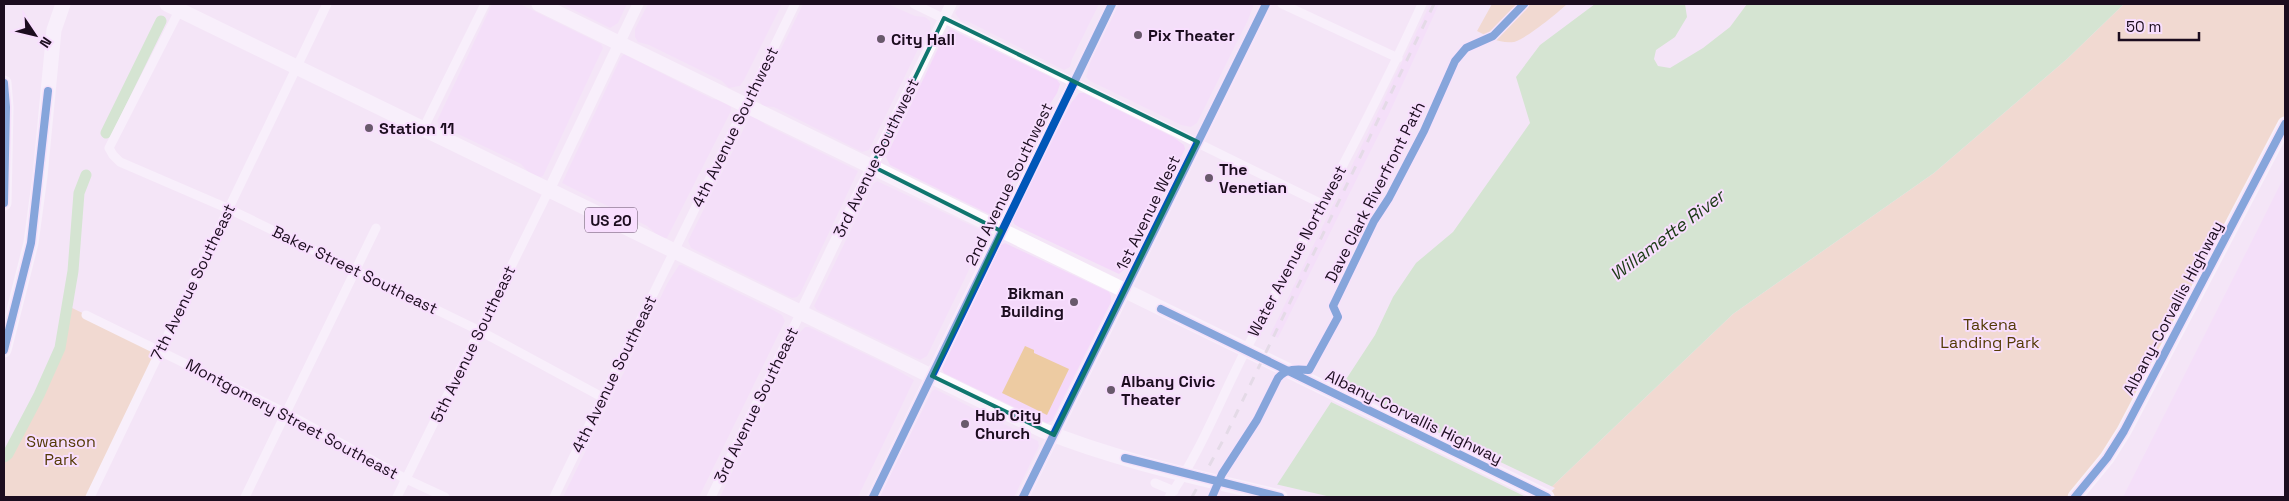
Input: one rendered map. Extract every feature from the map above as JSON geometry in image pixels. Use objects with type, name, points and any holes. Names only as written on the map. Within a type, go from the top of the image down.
[{"type":"highway","points":[[4,350],[31,244],[54,30],[63,4]]},
{"type":"highway","name":"Albany-Corvallis Highway","points":[[539,4],[1547,497]]},
{"type":"highway","name":"US 20","points":[[176,6],[297,68],[1054,435],[1125,458],[1280,497]]},
{"type":"highway","points":[[4,83],[6,107],[4,203]]},
{"type":"highway","name":"Albany-Corvallis Highway","points":[[2075,497],[2107,458],[2124,431],[2285,124]]},
{"type":"main road","name":"2nd Avenue Southwest","points":[[872,497],[1001,231]]},
{"type":"main road","name":"1st Avenue West","points":[[1023,497],[1125,291]]},
{"type":"street","name":"7th Avenue Southeast","points":[[90,497],[159,350],[327,4]]},
{"type":"street","points":[[424,129],[485,4]]},
{"type":"street","points":[[549,190],[638,4]]},
{"type":"street","name":"4th Avenue Southwest","points":[[674,251],[796,4]]},
{"type":"street","points":[[914,4],[1322,204]]},
{"type":"street","name":"3rd Avenue Southwest","points":[[801,312],[951,4]]},
{"type":"street","name":"2nd Avenue Southwest","points":[[1001,231],[1112,4]]},
{"type":"street","name":"1st Avenue West","points":[[1125,291],[1266,4]]},
{"type":"street","points":[[1282,4],[1398,58]]},
{"type":"street","name":"Water Avenue Northwest","points":[[1172,494],[1196,454],[1241,359],[1398,58],[1422,4]]},
{"type":"street","name":"Baker Street Southeast","points":[[176,6],[109,148],[112,155],[120,162],[229,209],[480,331],[602,397]]},
{"type":"street","name":"5th Avenue Southeast","points":[[397,497],[549,190]]},
{"type":"street","points":[[245,497],[376,228]]},
{"type":"street","name":"4th Avenue Southeast","points":[[554,497],[674,251]]},
{"type":"street","name":"3rd Avenue Southeast","points":[[711,497],[801,312]]},
{"type":"street","name":"Montgomery Street Southeast","points":[[86,315],[286,413],[406,479],[445,497]]},
{"type":"street","points":[[1155,483],[1172,494]]},
{"type":"highlighted area","points":[[944,18],[1198,142],[1054,435],[932,376],[1001,231],[872,166]]},
{"type":"shaded area","points":[[492,4],[520,4],[601,44],[603,48],[543,176],[540,177],[529,173],[521,164],[439,125],[437,121]]},
{"type":"shaded area","points":[[562,4],[627,4],[618,23],[610,28]]},
{"type":"shaded area","points":[[648,4],[782,4],[744,80],[740,86],[729,88],[722,81],[649,45],[638,42],[635,37],[635,29]]},
{"type":"shaded area","points":[[803,4],[888,4],[915,16],[925,17],[930,21],[931,30],[923,39],[869,150],[862,152],[774,107],[763,106],[760,102],[758,96]]},
{"type":"shaded area","points":[[961,4],[1099,4],[1072,59],[1070,67],[1064,70],[967,21],[960,20],[955,13]]},
{"type":"shaded area","points":[[1119,4],[1254,4],[1248,20],[1197,123],[1191,127],[1181,125],[1090,81],[1086,77],[1090,63]]},
{"type":"shaded area","points":[[1430,4],[1439,4],[1389,114],[1278,338],[1270,335]]},
{"type":"shaded area","points":[[950,29],[1057,80],[1060,84],[998,210],[994,214],[989,214],[890,165],[886,157],[943,38]]},
{"type":"shaded area","points":[[624,54],[712,99],[721,100],[731,107],[731,111],[667,238],[661,238],[647,226],[562,183]]},
{"type":"shaded area","points":[[1079,93],[1084,93],[1173,137],[1184,145],[1185,149],[1125,269],[1119,274],[1019,227],[1014,224],[1013,220],[1071,103]]},
{"type":"shaded area","points":[[751,114],[766,125],[858,171],[797,297],[792,298],[691,248],[688,241]]},
{"type":"shaded area","points":[[2285,175],[2285,497],[2123,497]]},
{"type":"shaded area","points":[[877,181],[983,231],[985,237],[927,356],[920,360],[817,310],[814,306],[873,184]]},
{"type":"shaded area","points":[[1005,243],[1109,292],[1111,296],[1111,302],[1052,421],[1047,423],[944,373],[942,369],[1001,245]]},
{"type":"shaded area","points":[[679,265],[773,310],[782,315],[785,321],[699,497],[563,497],[667,284]]},
{"type":"shaded area","points":[[805,327],[809,327],[892,367],[914,380],[858,497],[720,497],[800,332]]},
{"type":"shaded area","points":[[935,389],[1038,441],[1039,446],[1014,497],[879,497],[932,391]]},
{"type":"green space","points":[[1492,4],[1567,4],[1525,37],[1514,42],[1504,42],[1495,40],[1477,31]]},
{"type":"green space","name":"Takena Landing Park","points":[[2124,4],[2285,4],[2285,124],[2124,431],[2073,497],[1541,497],[1733,314],[1934,173],[2067,59]]},
{"type":"green space","name":"Swanson Park","points":[[68,306],[159,350],[90,497],[4,497],[4,457],[8,454],[39,395],[60,348]]},
{"type":"green space","points":[[1025,346],[1034,350],[1034,353],[1069,369],[1047,415],[1002,393]]},
{"type":"water","name":"Willamette River","points":[[1595,4],[1685,4],[1687,17],[1675,37],[1656,50],[1654,59],[1658,66],[1670,68],[1703,48],[1730,27],[1747,4],[2124,4],[2067,59],[1934,173],[1733,314],[1541,497],[1269,497],[1375,335],[1393,297],[1416,263],[1453,232],[1530,123],[1516,77],[1540,45]]},
{"type":"pier","points":[[1339,385],[1555,488],[1545,497],[1526,497],[1329,401]]},
{"type":"pier","points":[[1275,484],[1331,497],[1267,497]]},
{"type":"waterway","points":[[106,133],[161,21]]},
{"type":"waterway","points":[[4,457],[8,454],[39,395],[60,348],[73,271],[79,193],[86,175]]},
{"type":"railway","points":[[1192,497],[1226,435],[1434,4]]},
{"type":"cycle path","points":[[873,497],[1112,4]]},
{"type":"cycle path","points":[[1023,497],[1266,4]]},
{"type":"cycle path","name":"Dave Clark Riverfront Path","points":[[1212,497],[1222,474],[1257,420],[1278,378],[1296,369],[1309,370],[1338,317],[1333,306],[1374,221],[1389,198],[1424,131],[1455,61],[1466,48],[1493,36],[1524,4]]},
{"type":"cycle path","points":[[4,83],[6,107],[4,203]]},
{"type":"cycle path","points":[[4,350],[31,243],[48,91]]},
{"type":"cycle path","points":[[2075,497],[2107,458],[2124,431],[2285,124]]},
{"type":"cycle path","points":[[1161,309],[1547,497]]},
{"type":"cycle path","points":[[1125,458],[1280,497]]},
{"type":"place","name":"Pix Theater","points":[[1138,35]]},
{"type":"place","name":"City Hall","points":[[881,39]]},
{"type":"place","name":"Station 11","points":[[369,128]]},
{"type":"place","name":"The Venetian","points":[[1209,178]]},
{"type":"place","name":"Bikman Building","points":[[1074,302]]},
{"type":"place","name":"Albany Civic Theater","points":[[1111,390]]},
{"type":"place","name":"Hub City Church","points":[[965,424]]}]
